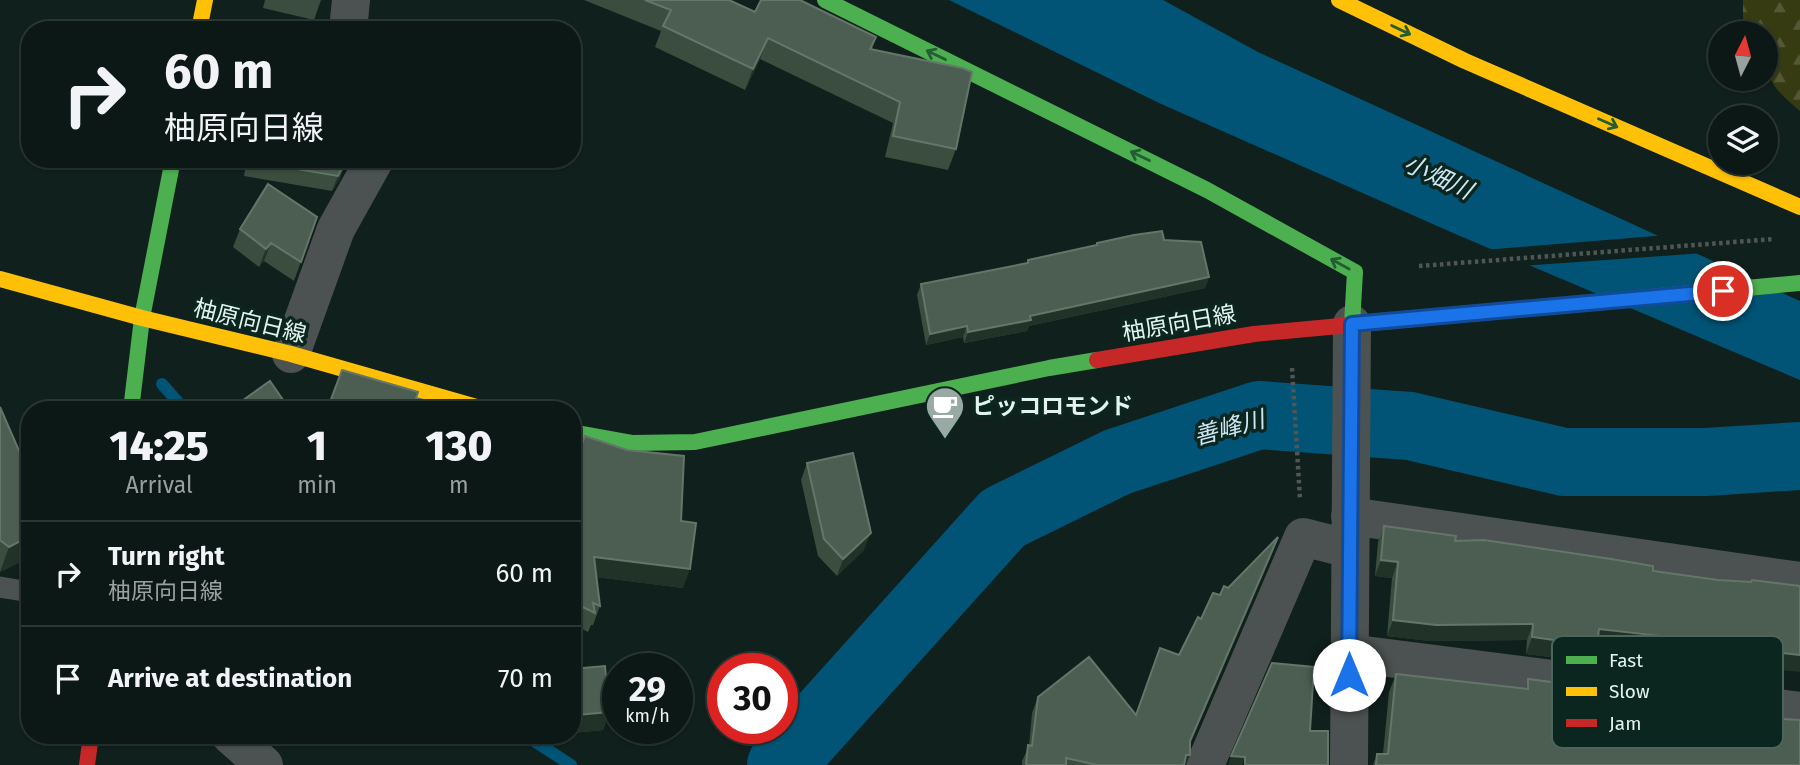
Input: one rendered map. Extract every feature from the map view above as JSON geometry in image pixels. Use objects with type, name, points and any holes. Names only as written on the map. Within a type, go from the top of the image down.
[{"type":"main road","points":[[201,21],[205,0]]},
{"type":"main road","points":[[825,0],[1207,190],[1355,272],[1352,324]]},
{"type":"main road","points":[[1339,0],[1465,61],[1800,207]]},
{"type":"main road","points":[[132,401],[142,318],[171,168]]},
{"type":"main road","name":"柚原向日線","points":[[0,279],[142,318],[291,354],[456,401]]},
{"type":"main road","name":"柚原向日線","points":[[581,435],[637,444],[695,442],[1049,368],[1254,334],[1800,284]]},
{"type":"main road","points":[[87,765],[89,744]]},
{"type":"street","points":[[349,21],[351,0]]},
{"type":"street","points":[[291,354],[336,229],[370,168]]},
{"type":"street","points":[[1349,765],[1352,324]]},
{"type":"street","points":[[1205,765],[1303,537],[1350,531],[1800,581]]},
{"type":"street","points":[[1349,653],[1552,680]]},
{"type":"street","points":[[240,744],[264,765]]},
{"type":"lane","points":[[0,587],[21,590]]},
{"type":"path","points":[[1419,266],[1786,238]]},
{"type":"path","points":[[1292,363],[1303,537]]},
{"type":"green space","points":[[1743,0],[1800,0],[1800,111],[1778,90],[1778,21],[1743,21]]},
{"type":"water","name":"小畑川","points":[[949,0],[1163,0],[1258,52],[1800,301],[1800,380],[1453,233],[1159,103]]},
{"type":"pier","points":[[1667,235],[1704,253],[1522,266],[1483,250]]},
{"type":"building","points":[[645,0],[729,0],[755,12],[761,0],[800,0],[876,37],[870,49],[972,72],[956,149],[893,136],[900,102],[768,38],[753,69],[663,26],[671,10]]},
{"type":"building","points":[[291,168],[342,168],[338,176]]},
{"type":"building","points":[[268,184],[317,217],[301,262],[271,243],[266,249],[240,229]]},
{"type":"building","points":[[1162,231],[1164,240],[1201,242],[1209,277],[1030,316],[1031,320],[968,332],[967,326],[930,334],[921,284],[1028,263],[1028,260],[1097,243]]},
{"type":"building","points":[[342,370],[418,392],[416,398],[427,401],[330,401]]},
{"type":"building","points":[[270,381],[284,401],[242,401]]},
{"type":"building","points":[[0,407],[21,455],[21,541],[9,547],[0,540]]},
{"type":"building","points":[[585,436],[627,450],[684,456],[681,521],[696,523],[690,569],[594,557],[600,606],[593,603],[595,613],[581,606],[581,446]]},
{"type":"building","points":[[853,453],[871,533],[843,559],[824,539],[807,463]]},
{"type":"building","points":[[1384,526],[1456,536],[1455,541],[1484,540],[1653,566],[1653,571],[1718,580],[1752,580],[1800,586],[1800,655],[1783,653],[1783,636],[1661,636],[1599,629],[1598,636],[1552,636],[1552,640],[1532,637],[1533,624],[1436,625],[1393,620],[1398,562],[1381,560]]},
{"type":"building","points":[[1278,537],[1190,741],[1190,755],[1186,755],[1184,765],[1097,765],[1066,758],[1066,765],[1026,765],[1028,745],[1032,746],[1038,697],[1089,657],[1136,715],[1160,648],[1179,655],[1213,593],[1220,595],[1224,586],[1228,588]]},
{"type":"building","points":[[1272,663],[1314,667],[1310,731],[1328,731],[1328,765],[1245,765],[1245,757],[1231,756]]},
{"type":"building","points":[[602,666],[602,713],[581,715],[581,668]]},
{"type":"building","points":[[1396,674],[1528,689],[1528,679],[1552,682],[1552,748],[1783,748],[1783,719],[1800,720],[1800,765],[1376,765],[1377,754],[1388,754]]},
{"type":"waterway","points":[[162,384],[177,401]]},
{"type":"waterway","name":"善峰川","points":[[781,765],[1003,518],[1117,462],[1259,415],[1410,426],[1564,462],[1706,462],[1800,456]]},
{"type":"waterway","points":[[539,744],[571,765]]},
{"type":"traffic: fast","points":[[825,0],[1207,190],[1355,272],[1352,324]]},
{"type":"traffic: fast","points":[[132,401],[142,318],[171,168]]},
{"type":"traffic: fast","points":[[1479,313],[1800,283]]},
{"type":"traffic: fast","points":[[581,434],[633,443],[695,442],[1097,360]]},
{"type":"traffic: slow","points":[[201,21],[205,0]]},
{"type":"traffic: slow","points":[[1339,0],[1465,61],[1800,207]]},
{"type":"traffic: slow","points":[[0,279],[142,318],[291,354],[456,401]]},
{"type":"traffic: jam","points":[[1097,360],[1254,334],[1479,313]]},
{"type":"traffic: jam","points":[[87,765],[90,744]]},
{"type":"place","name":"ピッコロモンド","points":[[945,440]]},
{"type":"route","points":[[1349,675],[1352,324],[1723,291]]}]
